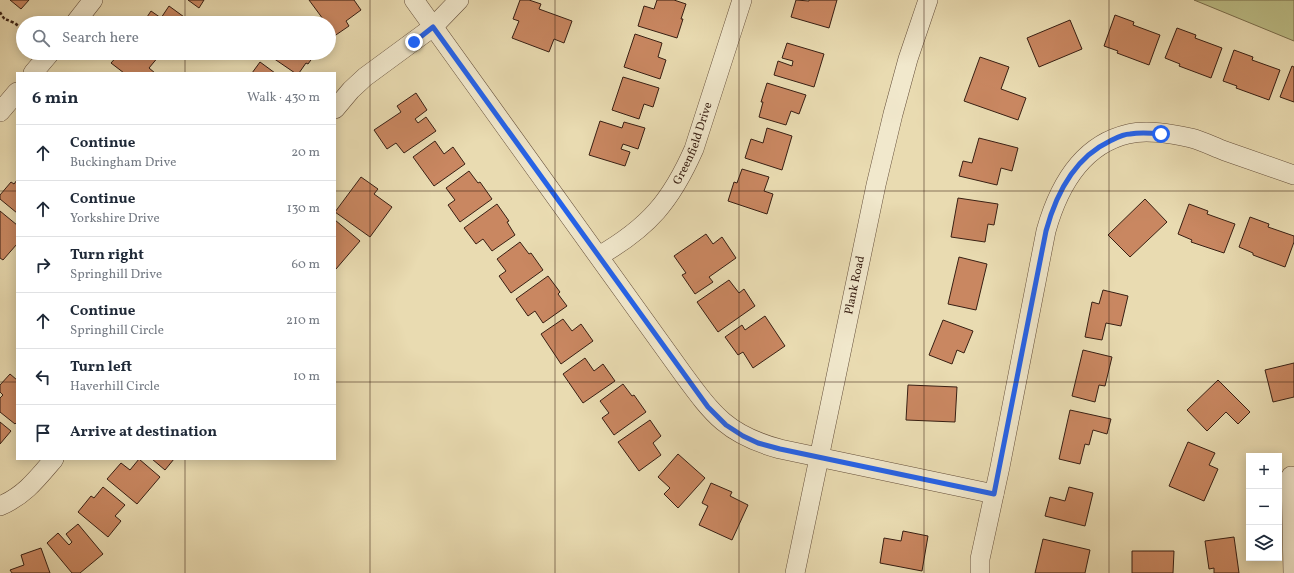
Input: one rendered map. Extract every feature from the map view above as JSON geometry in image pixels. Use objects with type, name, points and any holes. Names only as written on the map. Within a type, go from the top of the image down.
[{"type":"street","points":[[80,16],[92,0]]},
{"type":"street","points":[[414,0],[708,407],[726,425],[743,436],[758,443],[780,449],[994,494]]},
{"type":"street","points":[[336,108],[365,76],[433,27],[459,0]]},
{"type":"street","name":"Greenfield Drive","points":[[599,256],[622,243],[650,219],[663,204],[681,177],[694,149],[742,0]]},
{"type":"street","name":"Plank Road","points":[[795,573],[884,148],[908,59],[928,0]]},
{"type":"street","points":[[34,72],[44,60]]},
{"type":"street","points":[[0,112],[16,93]]},
{"type":"street","points":[[980,573],[980,560],[1051,214],[1060,192],[1077,165],[1100,145],[1128,134],[1143,132],[1192,139],[1294,175]]},
{"type":"street","points":[[0,506],[12,501],[28,490],[53,460]]},
{"type":"street","points":[[1291,476],[1293,573]]},
{"type":"path","points":[[0,12],[4,20],[16,25]]},
{"type":"green space","points":[[1194,0],[1294,0],[1294,41]]},
{"type":"building","points":[[10,0],[29,0],[21,9]]},
{"type":"building","points":[[188,0],[204,0],[199,8]]},
{"type":"building","points":[[309,0],[354,0],[361,10],[346,21],[349,26],[336,35],[336,16],[321,16]]},
{"type":"building","points":[[520,0],[529,0],[541,4],[539,9],[572,21],[564,43],[554,39],[549,52],[512,38],[519,21],[513,19]]},
{"type":"building","points":[[657,0],[674,0],[686,4],[677,38],[638,26],[644,6],[654,9]]},
{"type":"building","points":[[796,0],[837,0],[829,28],[791,17]]},
{"type":"building","points":[[169,6],[183,16],[162,16]]},
{"type":"building","points":[[151,11],[158,16],[148,16]]},
{"type":"building","points":[[1115,15],[1134,22],[1133,25],[1160,35],[1149,65],[1117,53],[1118,51],[1104,46]]},
{"type":"building","points":[[1070,20],[1082,49],[1039,67],[1027,38]]},
{"type":"building","points":[[1177,28],[1196,35],[1195,38],[1222,48],[1211,78],[1179,66],[1180,64],[1165,58]]},
{"type":"building","points":[[635,34],[662,43],[658,57],[666,60],[660,79],[624,67]]},
{"type":"building","points":[[787,43],[824,54],[814,87],[774,75],[778,61],[792,66],[793,61],[782,58]]},
{"type":"building","points":[[1234,50],[1253,57],[1252,60],[1280,70],[1269,100],[1236,88],[1237,86],[1223,81]]},
{"type":"building","points":[[980,57],[1009,67],[1001,89],[1026,98],[1018,120],[964,101]]},
{"type":"building","points":[[114,60],[156,60],[149,68],[154,72],[123,72],[111,63]]},
{"type":"building","points":[[276,60],[311,60],[308,64],[306,63],[300,72],[294,72]]},
{"type":"building","points":[[260,62],[274,72],[253,72]]},
{"type":"building","points":[[1292,66],[1294,67],[1294,102],[1280,97]]},
{"type":"building","points":[[623,77],[659,88],[653,107],[644,104],[639,119],[612,110]]},
{"type":"building","points":[[767,83],[806,95],[799,114],[791,111],[786,125],[759,117],[763,102],[761,102]]},
{"type":"building","points":[[416,93],[427,110],[415,119],[418,123],[426,117],[436,131],[404,153],[396,143],[387,149],[374,130],[401,112],[397,106]]},
{"type":"building","points":[[600,121],[622,128],[624,122],[645,128],[638,149],[623,144],[621,149],[630,152],[625,166],[589,155]]},
{"type":"building","points":[[767,128],[792,136],[782,170],[745,158],[751,139],[763,143]]},
{"type":"building","points":[[979,138],[1018,148],[1012,171],[1001,168],[997,185],[959,176],[963,161],[972,163]]},
{"type":"building","points":[[435,141],[444,154],[453,147],[465,164],[434,186],[413,157]]},
{"type":"building","points":[[742,169],[769,177],[764,191],[773,194],[767,214],[728,201],[734,182],[737,183]]},
{"type":"building","points":[[469,171],[478,183],[480,182],[492,199],[460,222],[448,205],[455,200],[446,188]]},
{"type":"building","points":[[361,177],[378,189],[374,194],[392,207],[370,237],[336,213]]},
{"type":"building","points":[[16,181],[16,212],[0,199],[0,195],[11,182],[14,184]]},
{"type":"building","points":[[958,198],[998,204],[994,225],[988,224],[985,242],[951,237]]},
{"type":"building","points":[[1145,199],[1167,222],[1130,257],[1108,235]]},
{"type":"building","points":[[497,204],[509,221],[507,222],[515,235],[492,251],[483,239],[476,244],[464,228]]},
{"type":"building","points":[[1189,204],[1208,211],[1207,214],[1235,224],[1224,253],[1191,242],[1192,240],[1178,234]]},
{"type":"building","points":[[0,211],[16,224],[16,245],[3,260],[0,258]]},
{"type":"building","points":[[1250,217],[1269,224],[1268,227],[1294,236],[1294,242],[1285,267],[1253,255],[1253,253],[1239,247]]},
{"type":"building","points":[[336,221],[360,241],[336,269]]},
{"type":"building","points":[[706,234],[713,244],[722,237],[736,258],[709,277],[713,282],[695,294],[682,275],[686,273],[674,256]]},
{"type":"building","points":[[520,242],[529,254],[531,253],[543,270],[511,293],[499,276],[506,271],[497,259]]},
{"type":"building","points":[[959,257],[987,264],[976,310],[948,304]]},
{"type":"building","points":[[548,276],[560,292],[558,294],[567,306],[543,323],[535,311],[528,316],[516,299]]},
{"type":"building","points":[[729,280],[739,293],[744,289],[755,306],[718,332],[697,302]]},
{"type":"building","points":[[1103,290],[1128,296],[1121,326],[1106,323],[1102,340],[1085,337],[1092,302],[1099,304]]},
{"type":"building","points":[[765,316],[785,346],[753,368],[743,352],[738,355],[725,337],[742,325],[745,330]]},
{"type":"building","points":[[563,319],[572,331],[581,324],[593,341],[561,364],[541,334]]},
{"type":"building","points":[[943,320],[973,331],[964,353],[957,350],[952,364],[929,355]]},
{"type":"building","points":[[1083,350],[1112,357],[1105,386],[1099,385],[1095,402],[1072,396]]},
{"type":"building","points":[[585,358],[594,371],[603,364],[615,381],[583,403],[563,374]]},
{"type":"building","points":[[1294,363],[1294,397],[1273,402],[1265,370]]},
{"type":"building","points":[[10,374],[16,379],[15,424],[0,412],[0,398],[3,395],[0,392],[0,385]]},
{"type":"building","points":[[1218,380],[1250,412],[1238,424],[1226,412],[1207,431],[1187,410]]},
{"type":"building","points":[[623,384],[632,396],[634,395],[646,412],[614,435],[602,418],[609,413],[600,401]]},
{"type":"building","points":[[908,385],[957,387],[955,422],[906,420]]},
{"type":"building","points":[[1070,410],[1111,419],[1107,434],[1093,430],[1089,445],[1085,444],[1080,464],[1059,459]]},
{"type":"building","points":[[650,420],[661,436],[653,443],[661,455],[639,471],[618,442]]},
{"type":"building","points":[[0,422],[11,431],[0,444]]},
{"type":"building","points":[[1188,442],[1215,453],[1209,465],[1218,469],[1204,501],[1169,486]]},
{"type":"building","points":[[678,454],[705,478],[678,508],[664,494],[670,488],[658,477]]},
{"type":"building","points":[[138,460],[140,460],[160,477],[137,504],[107,479],[121,463],[130,470]]},
{"type":"building","points":[[153,460],[173,460],[165,470]]},
{"type":"building","points":[[711,483],[732,492],[730,496],[748,505],[732,540],[699,525],[708,506],[702,503]]},
{"type":"building","points":[[103,487],[125,505],[115,516],[121,521],[108,537],[78,512],[91,496],[94,498]]},
{"type":"building","points":[[1069,487],[1093,493],[1085,526],[1045,516],[1050,497],[1065,501]]},
{"type":"building","points":[[78,524],[103,554],[80,573],[72,573],[47,543],[58,533],[69,545],[72,542],[66,534]]},
{"type":"building","points":[[903,531],[928,536],[922,571],[880,563],[884,538],[901,541]]},
{"type":"building","points":[[1234,537],[1239,573],[1214,573],[1214,568],[1209,569],[1205,541]]},
{"type":"building","points":[[1043,539],[1090,550],[1085,573],[1035,573]]},
{"type":"building","points":[[41,548],[50,573],[12,573],[10,570],[24,565],[21,555]]},
{"type":"building","points":[[1132,551],[1174,551],[1173,573],[1132,573]]},
{"type":"route","points":[[414,42],[433,27],[599,256],[682,374],[708,407],[726,425],[743,436],[758,443],[780,449],[969,490],[994,494],[1046,231],[1060,192],[1077,165],[1100,145],[1128,134],[1143,132],[1161,134]]}]
